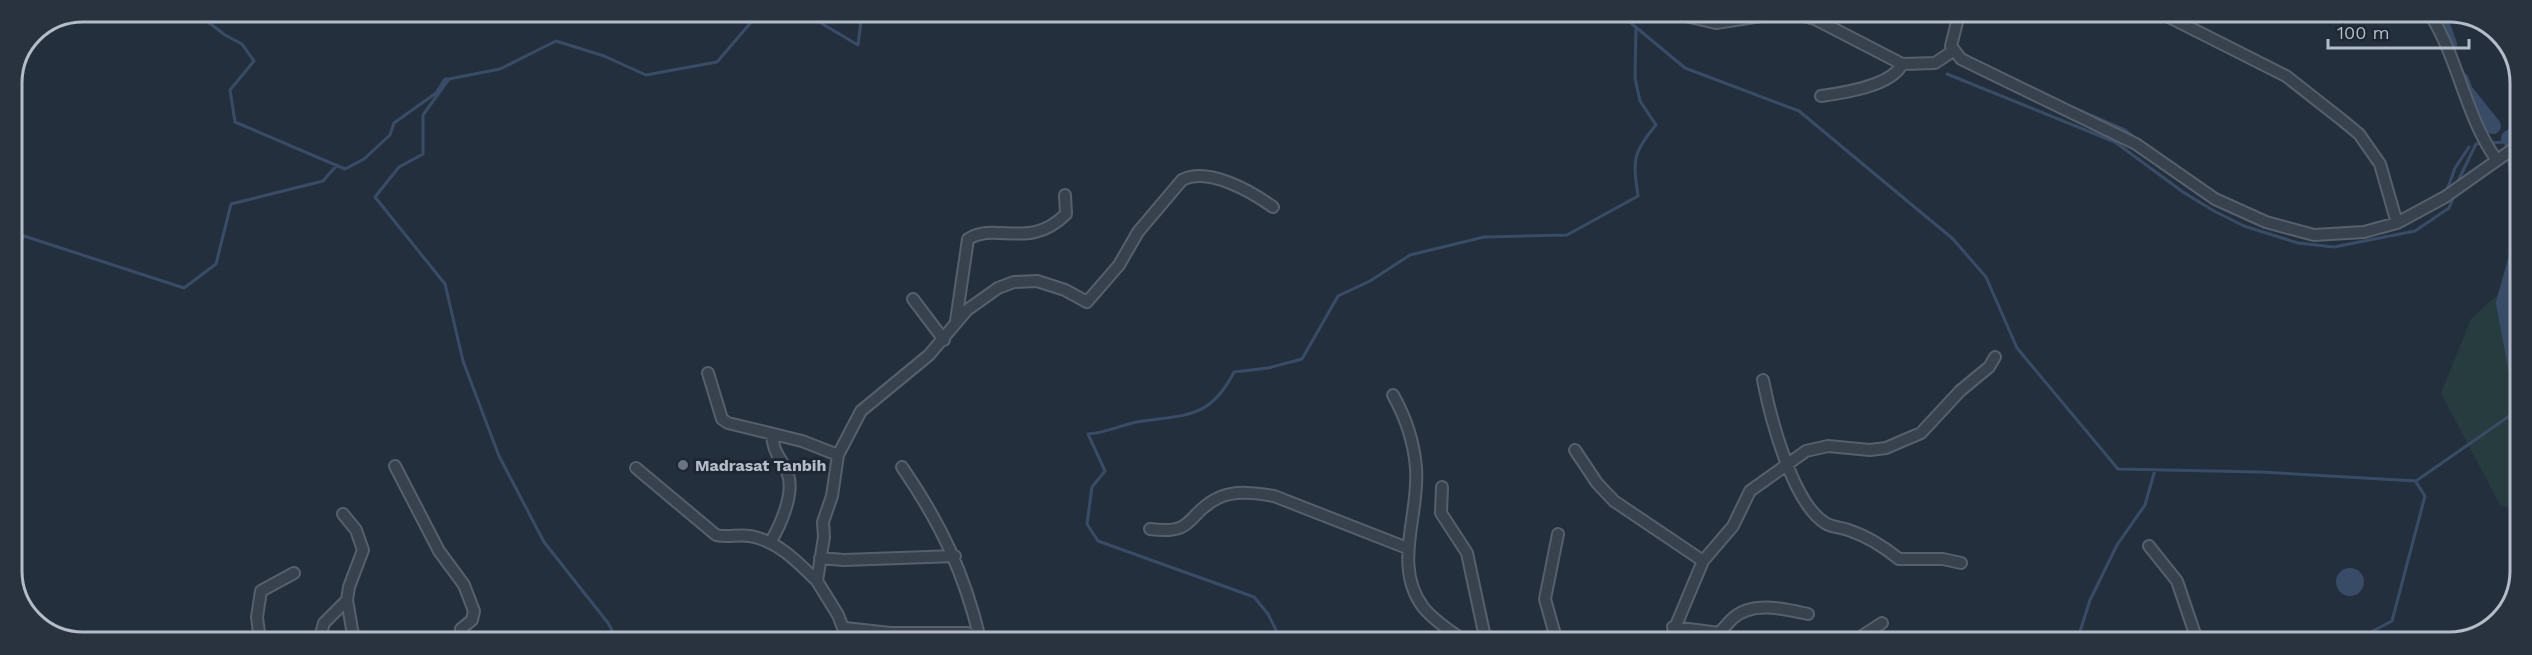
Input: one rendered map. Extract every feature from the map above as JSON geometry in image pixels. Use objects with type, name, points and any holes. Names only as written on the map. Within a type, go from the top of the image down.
[{"type":"street","points":[[1716,22],[1726,24],[1733,22]]},
{"type":"street","points":[[1821,22],[1902,64],[1935,63],[1953,51]]},
{"type":"street","points":[[1957,22],[1951,41],[1953,51],[1961,59],[2121,136],[2215,200],[2266,222],[2314,235],[2337,236],[2364,232],[2397,223],[2445,197],[2509,151]]},
{"type":"street","points":[[2179,22],[2286,76],[2343,120],[2358,134],[2380,164],[2397,223]]},
{"type":"street","points":[[2434,22],[2449,48],[2465,98],[2485,143],[2497,158]]},
{"type":"street","points":[[1821,96],[1888,78],[1895,74],[1902,64]]},
{"type":"street","points":[[817,581],[823,522],[832,496],[838,455],[861,411],[903,379],[944,340],[956,321],[967,310],[998,288],[1014,282],[1037,281],[1065,290],[1088,302],[1119,266],[1138,232],[1182,180],[1190,176],[1223,180],[1245,189],[1273,207]]},
{"type":"street","points":[[956,321],[968,240],[993,234],[1039,233],[1066,214],[1065,195]]},
{"type":"street","points":[[913,299],[944,340]]},
{"type":"street","points":[[1672,632],[1703,561],[1733,526],[1750,491],[1806,451],[1817,448],[1870,450],[1904,442],[1921,433],[1995,357]]},
{"type":"street","points":[[708,373],[712,393],[722,419],[728,423],[802,441],[838,455]]},
{"type":"street","points":[[1763,380],[1770,414],[1788,466],[1812,507],[1827,524],[1860,534],[1884,547],[1899,559],[1943,559],[1961,563]]},
{"type":"street","points":[[1393,395],[1404,415],[1416,468],[1416,492],[1407,548],[1409,574],[1422,606],[1453,632]]},
{"type":"street","points":[[770,543],[780,523],[789,491],[789,475],[775,454],[772,434]]},
{"type":"street","points":[[1575,450],[1614,501],[1703,561]]},
{"type":"street","points":[[395,466],[440,551],[464,585],[474,611],[472,620],[460,632]]},
{"type":"street","points":[[902,467],[931,510],[955,556],[969,590],[981,632]]},
{"type":"street","points":[[636,468],[716,535],[728,538],[749,536],[770,543],[794,558],[817,581],[846,632]]},
{"type":"street","points":[[1442,487],[1441,513],[1467,553],[1484,632]]},
{"type":"street","points":[[1150,529],[1171,531],[1180,529],[1216,499],[1226,495],[1255,493],[1274,496],[1407,548]]},
{"type":"street","points":[[343,514],[356,530],[363,550],[349,587],[347,600],[352,632]]},
{"type":"street","points":[[1554,632],[1545,599],[1558,534]]},
{"type":"street","points":[[2149,546],[2177,580],[2194,632]]},
{"type":"street","points":[[820,558],[955,556]]},
{"type":"street","points":[[259,632],[257,618],[261,591],[294,573]]},
{"type":"street","points":[[322,632],[324,623],[347,600]]},
{"type":"street","points":[[1720,632],[1733,618],[1750,610],[1777,607],[1808,614]]},
{"type":"street","points":[[1868,632],[1882,623]]},
{"type":"street","points":[[1673,627],[1706,632]]},
{"type":"street","points":[[845,628],[881,632]]},
{"type":"green space","points":[[2509,284],[2510,508],[2500,505],[2441,393],[2471,319]]},
{"type":"water","points":[[2350,568],[2360,572],[2364,582],[2360,592],[2350,596],[2340,592],[2336,582],[2340,572]]},
{"type":"waterway","points":[[208,22],[242,44],[254,61],[230,90],[235,122],[345,169],[364,159],[390,135],[394,123],[436,93],[445,79],[449,79]]},
{"type":"waterway","points":[[613,632],[544,542],[499,456],[463,361],[445,284],[375,197],[399,167],[423,154],[423,115],[449,79],[500,69],[556,41],[604,56],[646,75],[717,62],[751,22]]},
{"type":"waterway","points":[[819,22],[858,45],[861,22]]},
{"type":"waterway","points":[[1630,22],[1685,68],[1799,111],[1953,239],[1986,277],[2017,348],[2118,469],[2260,472],[2416,481],[2510,416]]},
{"type":"waterway","points":[[2441,22],[2449,44]]},
{"type":"waterway","points":[[1277,632],[1268,614],[1254,597],[1098,541],[1087,524],[1092,487],[1105,471],[1088,434],[1194,412],[1215,399],[1225,388],[1234,372],[1268,368],[1302,359],[1338,296],[1370,281],[1410,255],[1484,237],[1567,235],[1638,196],[1635,174],[1636,158],[1642,143],[1656,125],[1640,101],[1635,78],[1636,27]]},
{"type":"waterway","points":[[1947,74],[2115,142],[2183,192],[2214,211],[2244,226],[2298,243],[2334,247],[2415,231],[2449,208],[2456,192]]},
{"type":"waterway","points":[[2461,80],[2465,91],[2493,126]]},
{"type":"waterway","points":[[2074,108],[2125,130],[2135,138]]},
{"type":"waterway","points":[[2489,143],[2509,142]]},
{"type":"waterway","points":[[2457,183],[2476,144],[2482,143]]},
{"type":"waterway","points":[[2447,190],[2455,168],[2469,147]]},
{"type":"waterway","points":[[22,238],[24,236],[184,288],[216,264],[231,204],[323,181],[337,165]]},
{"type":"waterway","points":[[2509,284],[2504,303],[2510,332]]},
{"type":"waterway","points":[[2080,632],[2090,600],[2117,545],[2145,505],[2155,470]]},
{"type":"waterway","points":[[2371,632],[2392,621],[2425,496],[2416,482]]},
{"type":"place","name":"Madrasat Tanbih","points":[[683,465]]}]
